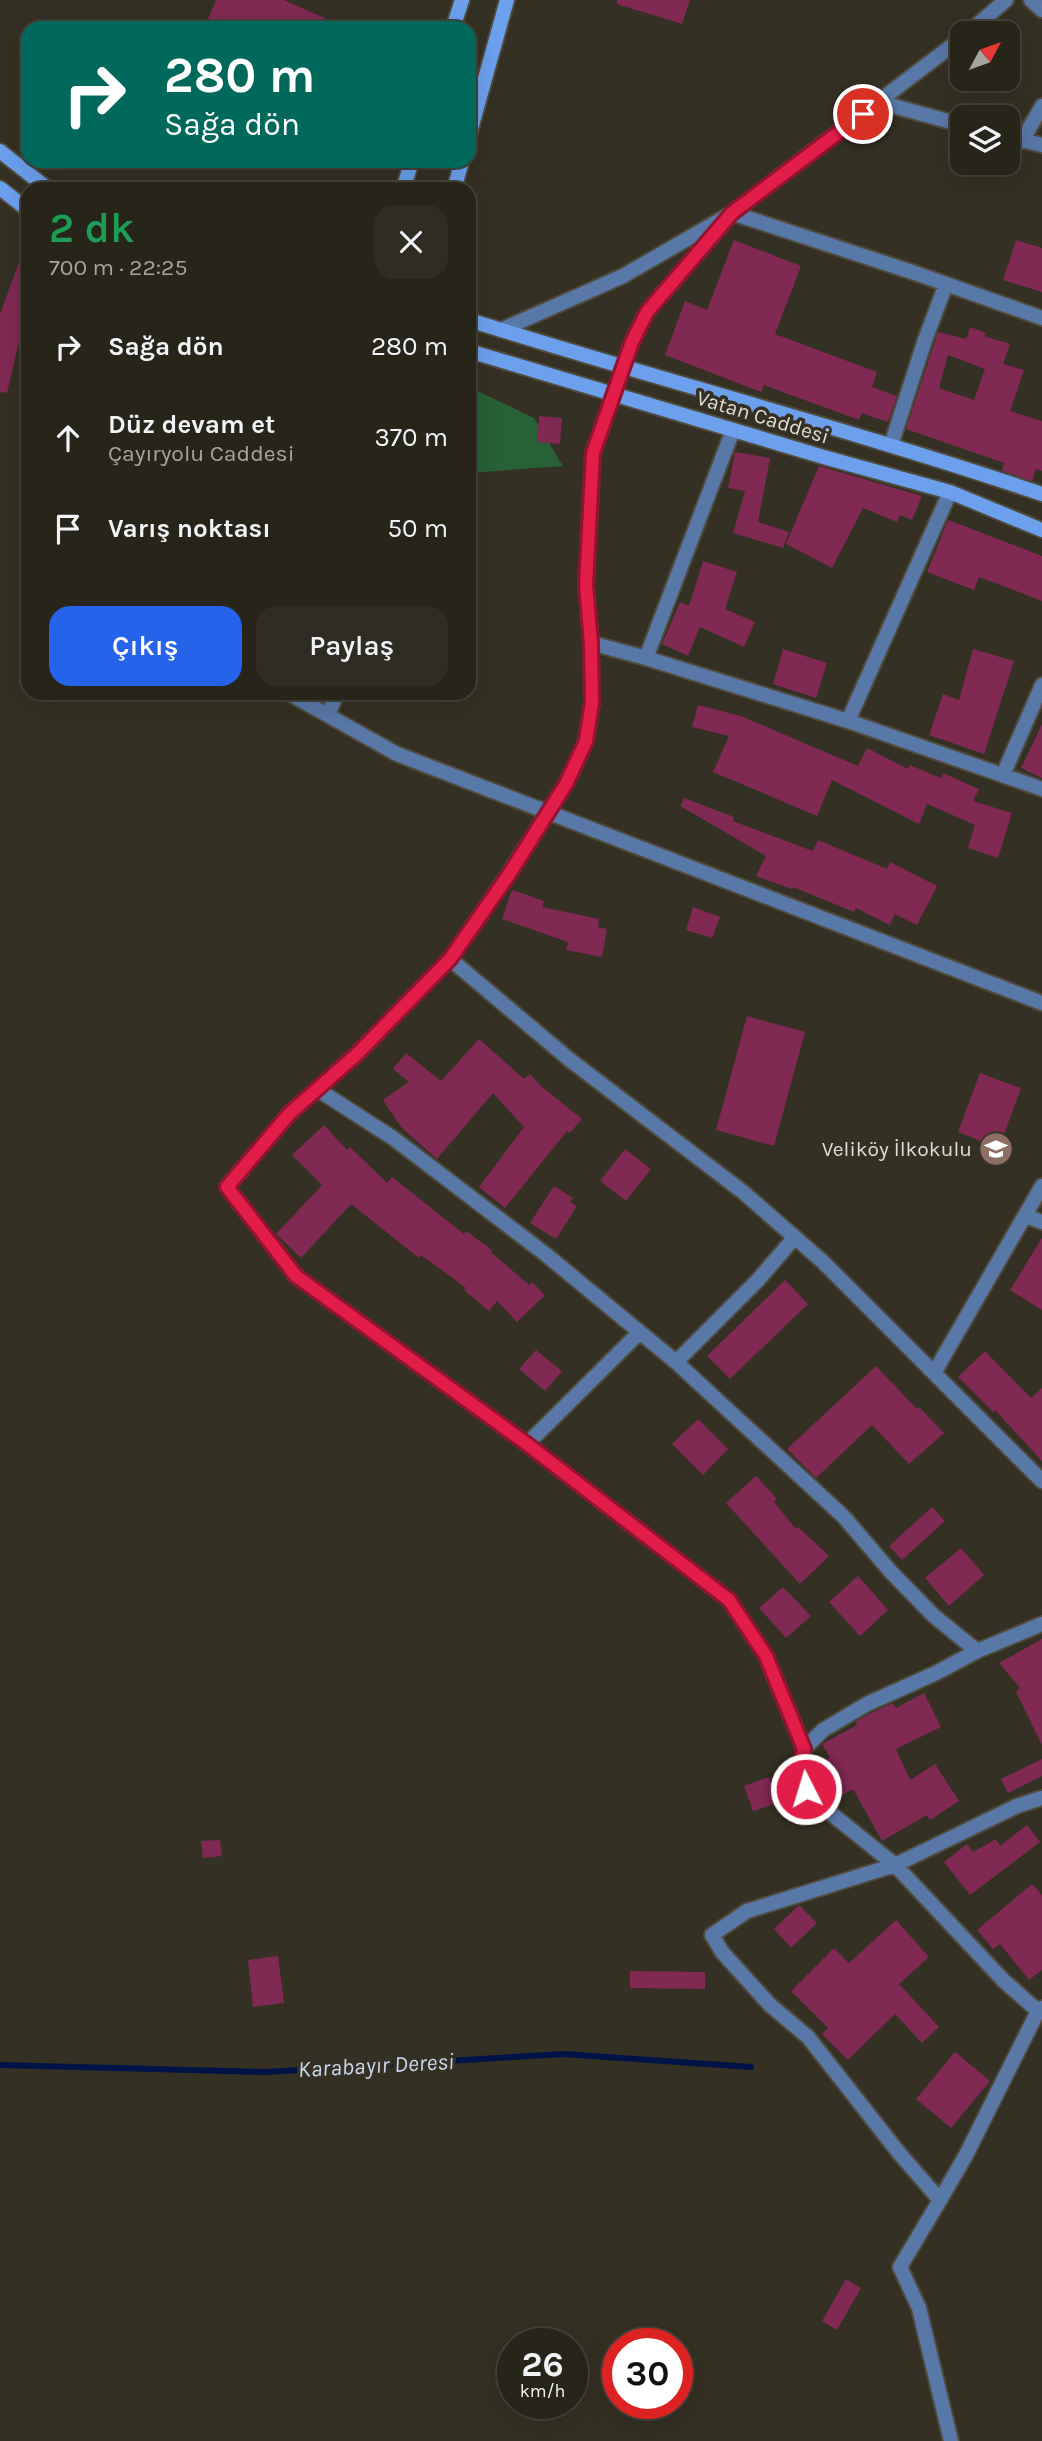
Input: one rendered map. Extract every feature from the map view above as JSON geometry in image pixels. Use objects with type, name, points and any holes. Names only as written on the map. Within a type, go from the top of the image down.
[{"type":"main road","points":[[455,21],[462,0]]},
{"type":"main road","points":[[476,112],[508,0]]},
{"type":"main road","points":[[0,151],[21,168]]},
{"type":"main road","points":[[21,168],[39,182]]},
{"type":"main road","points":[[0,188],[21,204]]},
{"type":"main road","name":"Vatan Caddesi","points":[[476,322],[623,368],[891,445],[1042,495]]},
{"type":"main road","name":"Vatan Caddesi","points":[[476,353],[950,492],[1042,530]]},
{"type":"street","points":[[982,21],[1006,0]]},
{"type":"street","points":[[1031,0],[1042,10]]},
{"type":"street","points":[[501,330],[623,276],[732,213],[950,47]]},
{"type":"street","points":[[879,102],[950,122]]},
{"type":"street","points":[[1020,133],[1042,106]]},
{"type":"street","points":[[1020,140],[1042,145]]},
{"type":"street","points":[[732,213],[1042,318]]},
{"type":"street","points":[[732,213],[647,312],[612,393],[593,453],[586,585],[592,702],[586,741],[566,784],[508,876],[450,959],[356,1055],[290,1113],[227,1187],[296,1276],[527,1444],[729,1600],[766,1656],[804,1749]]},
{"type":"street","points":[[891,445],[946,284]]},
{"type":"street","points":[[646,658],[733,430]]},
{"type":"street","points":[[848,721],[950,492]]},
{"type":"street","points":[[591,643],[848,721],[1042,789]]},
{"type":"street","points":[[1003,775],[1042,685]]},
{"type":"street","points":[[301,700],[397,754],[1042,1003]]},
{"type":"street","points":[[328,715],[334,700]]},
{"type":"street","points":[[450,959],[570,1060],[743,1192],[822,1261],[1042,1481]]},
{"type":"street","points":[[317,1089],[393,1138],[544,1253],[676,1362],[844,1517],[891,1572],[934,1615],[977,1651]]},
{"type":"street","points":[[933,1373],[1042,1186]]},
{"type":"street","points":[[1026,1216],[1042,1222]]},
{"type":"street","points":[[676,1362],[758,1280],[794,1237]]},
{"type":"street","points":[[527,1444],[640,1332]]},
{"type":"street","points":[[951,2441],[919,2308],[900,2267],[966,2155],[1040,2009],[1004,1981],[895,1865],[828,1811],[806,1789],[800,1765],[804,1749],[823,1730],[867,1703],[936,1673],[977,1651],[1042,1624]]},
{"type":"street","points":[[940,2200],[884,2135],[808,2037],[770,2005],[722,1952],[712,1935],[747,1912],[895,1865],[1017,1806],[1042,1798]]},
{"type":"green space","points":[[476,390],[534,418],[563,466],[476,472]]},
{"type":"building","points":[[216,0],[284,0],[331,21],[207,21]]},
{"type":"building","points":[[617,0],[690,0],[682,24],[617,4]]},
{"type":"building","points":[[734,240],[801,266],[775,334],[877,372],[872,387],[897,396],[888,422],[862,413],[859,420],[764,385],[761,392],[665,355],[685,301],[707,310]]},
{"type":"building","points":[[1016,240],[1042,248],[1042,292],[1003,280]]},
{"type":"building","points":[[21,257],[21,337],[7,393],[0,392],[0,314]]},
{"type":"building","points":[[970,327],[986,333],[984,336],[1010,344],[1003,364],[1024,370],[1010,411],[1042,421],[1042,471],[1036,469],[1032,481],[1002,471],[1004,463],[906,429],[938,332],[966,339]],"holes":[[[948,355],[985,369],[974,400],[939,388]]]},
{"type":"building","points":[[539,416],[562,418],[560,444],[537,442]]},
{"type":"building","points":[[735,452],[770,458],[758,522],[789,532],[783,548],[733,533],[745,491],[728,488]]},
{"type":"building","points":[[819,466],[922,496],[912,520],[900,515],[897,522],[863,508],[832,568],[786,544]]},
{"type":"building","points":[[948,520],[1042,556],[1042,601],[979,577],[974,590],[927,572]]},
{"type":"building","points":[[703,561],[737,572],[725,609],[755,622],[744,647],[700,627],[688,656],[662,644],[680,602],[689,606]]},
{"type":"building","points":[[783,649],[827,663],[816,698],[773,684]]},
{"type":"building","points":[[973,649],[1014,661],[984,754],[929,735],[943,694],[959,700]]},
{"type":"building","points":[[698,705],[741,716],[858,766],[867,748],[908,769],[910,765],[941,778],[943,773],[979,789],[973,801],[1012,813],[998,858],[968,848],[975,825],[927,804],[919,824],[832,780],[817,816],[713,772],[729,736],[692,727]]},
{"type":"building","points":[[1042,724],[1042,778],[1021,768]]},
{"type":"building","points":[[684,798],[734,817],[733,821],[813,851],[818,840],[887,869],[890,862],[937,886],[917,925],[895,914],[890,925],[856,908],[854,912],[793,887],[792,889],[756,876],[766,856],[680,806]]},
{"type":"building","points":[[512,890],[544,901],[542,907],[599,919],[598,927],[607,929],[602,957],[566,950],[568,942],[502,919]]},
{"type":"building","points":[[693,907],[720,917],[712,938],[686,930]]},
{"type":"building","points":[[747,1016],[805,1032],[774,1146],[716,1130]]},
{"type":"building","points":[[479,1039],[524,1079],[530,1074],[582,1119],[570,1133],[567,1131],[505,1208],[479,1187],[524,1127],[493,1093],[437,1159],[401,1127],[383,1100],[409,1082],[393,1069],[406,1053],[441,1081]]},
{"type":"building","points":[[980,1073],[1021,1088],[999,1148],[958,1132]]},
{"type":"building","points":[[324,1125],[347,1150],[350,1147],[387,1183],[392,1177],[464,1234],[466,1231],[492,1250],[491,1252],[529,1285],[532,1282],[545,1295],[517,1322],[497,1301],[489,1311],[464,1290],[466,1288],[421,1255],[419,1258],[351,1204],[301,1258],[276,1234],[322,1185],[292,1155]]},
{"type":"building","points":[[625,1149],[651,1169],[626,1201],[600,1181]]},
{"type":"building","points":[[554,1186],[573,1198],[570,1202],[577,1206],[556,1239],[530,1223]]},
{"type":"building","points":[[1042,1238],[1042,1310],[1010,1290]]},
{"type":"building","points":[[785,1280],[808,1304],[730,1379],[707,1356]]},
{"type":"building","points":[[536,1350],[562,1371],[545,1391],[519,1369]]},
{"type":"building","points":[[985,1351],[1031,1398],[1042,1388],[1042,1461],[995,1410],[993,1412],[958,1377]]},
{"type":"building","points":[[876,1366],[944,1433],[909,1464],[872,1425],[816,1478],[787,1449]]},
{"type":"building","points":[[698,1419],[728,1449],[703,1475],[672,1444]]},
{"type":"building","points":[[756,1476],[777,1499],[774,1502],[796,1529],[798,1527],[829,1556],[800,1584],[726,1503]]},
{"type":"building","points":[[932,1507],[945,1521],[902,1560],[889,1546]]},
{"type":"building","points":[[961,1548],[984,1575],[949,1606],[925,1578]]},
{"type":"building","points":[[858,1576],[888,1610],[860,1636],[829,1602]]},
{"type":"building","points":[[783,1587],[811,1616],[786,1638],[759,1608]]},
{"type":"building","points":[[1042,1639],[1042,1745],[1016,1692],[1020,1688],[999,1663]]},
{"type":"building","points":[[924,1693],[941,1727],[896,1749],[910,1780],[935,1764],[959,1801],[930,1820],[927,1815],[882,1841],[853,1789],[833,1800],[818,1773],[823,1771],[819,1763],[830,1757],[822,1744],[857,1725],[855,1722],[871,1713],[893,1703],[896,1708]]},
{"type":"building","points":[[1042,1759],[1042,1776],[1008,1793],[1001,1779]]},
{"type":"building","points":[[769,1777],[778,1803],[753,1811],[744,1786]]},
{"type":"building","points":[[1027,1825],[1040,1842],[970,1895],[944,1862],[967,1844],[973,1852],[996,1839],[1000,1846]]},
{"type":"building","points":[[220,1840],[222,1856],[203,1858],[201,1841]]},
{"type":"building","points":[[1032,1884],[1042,1895],[1042,1970],[1029,1980],[1000,1944],[993,1949],[977,1930]]},
{"type":"building","points":[[799,1905],[817,1923],[791,1948],[774,1929]]},
{"type":"building","points":[[896,1920],[929,1957],[899,1984],[939,2027],[922,2043],[895,2014],[848,2060],[822,2034],[828,2028],[791,1991],[834,1948],[849,1963]]},
{"type":"building","points":[[278,1956],[284,2003],[253,2007],[248,1960]]},
{"type":"building","points":[[630,1971],[705,1972],[705,1989],[630,1988]]},
{"type":"building","points":[[955,2052],[990,2081],[951,2128],[916,2099]]},
{"type":"building","points":[[846,2279],[861,2288],[837,2330],[822,2321]]},
{"type":"waterway","name":"Karabayır Deresi","points":[[0,2065],[266,2072],[563,2054],[751,2067]]},
{"type":"place","name":"Veliköy İlkokulu","points":[[996,1149]]},
{"type":"route","points":[[806,1789],[800,1765],[804,1749],[766,1656],[729,1600],[527,1444],[296,1276],[227,1187],[290,1113],[356,1055],[450,959],[508,876],[566,784],[586,741],[592,702],[586,585],[593,453],[632,342],[647,312],[732,213],[863,114]]}]
